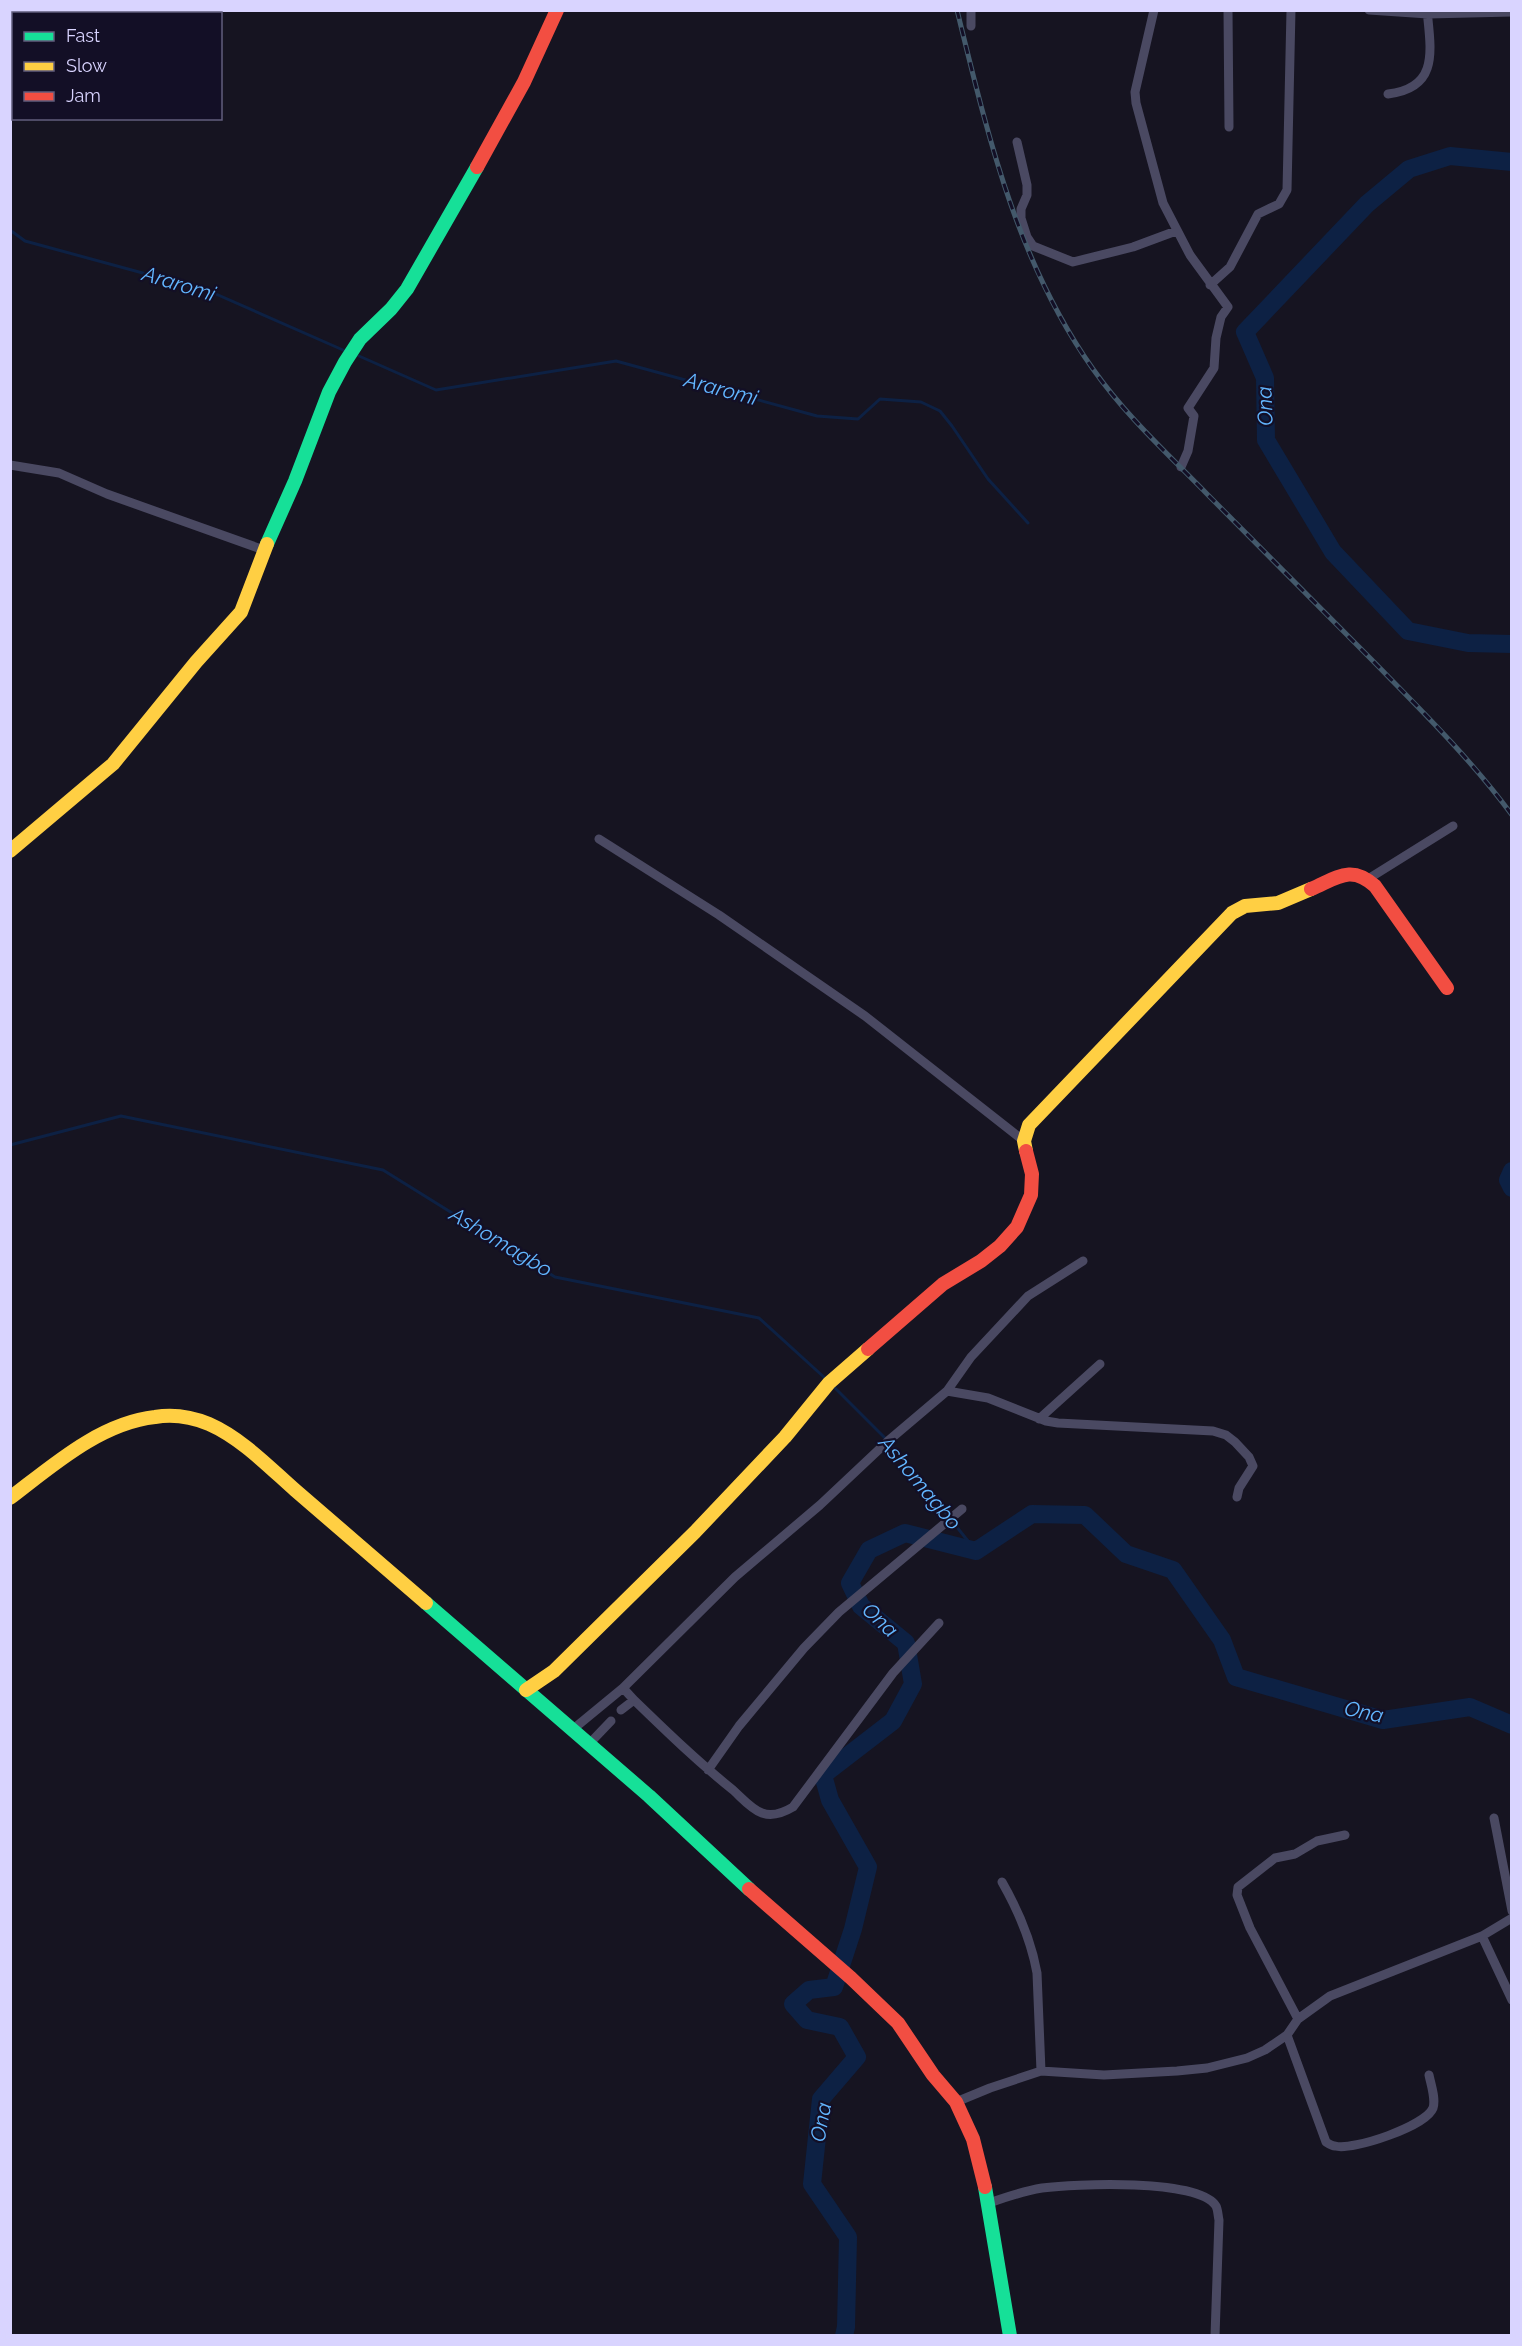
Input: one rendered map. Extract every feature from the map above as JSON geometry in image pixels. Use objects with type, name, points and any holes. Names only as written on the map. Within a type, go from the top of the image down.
[{"type":"street","points":[[10,851],[113,764],[196,662],[241,612],[264,550],[295,482],[329,392],[360,339],[391,309],[407,289],[504,120],[542,47],[557,10]]},
{"type":"street","points":[[971,10],[971,26]]},
{"type":"street","points":[[1154,10],[1136,92],[1136,103],[1163,203],[1176,231],[1210,285],[1228,307],[1221,317],[1216,338],[1214,369],[1188,408],[1194,416],[1188,451],[1181,467]]},
{"type":"street","points":[[1228,10],[1229,127]]},
{"type":"street","points":[[1210,285],[1230,267],[1258,214],[1279,204],[1287,190],[1291,10]]},
{"type":"street","points":[[1369,10],[1512,12]]},
{"type":"street","points":[[1388,94],[1404,93],[1416,86],[1426,74],[1429,62],[1428,12]]},
{"type":"street","points":[[1017,142],[1027,185],[1021,218],[1027,237],[1033,246],[1073,261],[1133,247],[1176,231]]},
{"type":"street","points":[[10,465],[59,473],[107,494],[264,550]]},
{"type":"street","points":[[1368,879],[1453,826]]},
{"type":"street","points":[[599,838],[719,915],[865,1016],[1024,1141]]},
{"type":"street","points":[[526,1689],[562,1663],[694,1532],[785,1437],[829,1383],[944,1284],[1000,1246],[1017,1227],[1031,1195],[1032,1174],[1024,1141],[1029,1125],[1232,913],[1245,906],[1278,903],[1348,873],[1361,875],[1368,879],[1447,988]]},
{"type":"street","points":[[572,1730],[623,1688],[735,1577],[820,1505],[888,1441],[947,1391],[970,1357],[1028,1296],[1083,1260]]},
{"type":"street","points":[[1039,1419],[1100,1364]]},
{"type":"street","points":[[947,1391],[988,1398],[1039,1419],[1058,1424],[1197,1430],[1226,1435],[1243,1449],[1253,1466],[1239,1488],[1237,1497]]},
{"type":"street","points":[[10,1498],[118,1426],[156,1417],[191,1419],[207,1424],[276,1473],[649,1796],[898,2023],[933,2075],[956,2102],[973,2139],[989,2203],[1010,2336]]},
{"type":"street","points":[[708,1770],[739,1726],[804,1648],[839,1612],[962,1509]]},
{"type":"street","points":[[623,1688],[708,1770],[763,1813],[774,1815],[793,1807],[892,1673],[939,1623]]},
{"type":"street","points":[[621,1710],[634,1700]]},
{"type":"street","points":[[589,1744],[611,1721]]},
{"type":"street","points":[[1494,1818],[1512,1911]]},
{"type":"street","points":[[1298,2019],[1250,1928],[1237,1895],[1238,1887],[1275,1858],[1295,1854],[1317,1841],[1345,1835]]},
{"type":"street","points":[[1002,1882],[1019,1915],[1034,1957],[1037,1972],[1041,2071]]},
{"type":"street","points":[[956,2102],[1041,2071],[1104,2075],[1207,2068],[1247,2058],[1265,2050],[1287,2035],[1298,2019],[1330,1996],[1482,1936],[1512,1918]]},
{"type":"street","points":[[1482,1936],[1512,2000]]},
{"type":"street","points":[[1287,2035],[1326,2142],[1335,2147],[1379,2139],[1429,2115],[1434,2106],[1429,2075]]},
{"type":"street","points":[[989,2203],[1024,2192],[1081,2184],[1163,2188],[1204,2196],[1216,2206],[1220,2220],[1215,2336]]},
{"type":"waterway","name":"Ona","points":[[1512,162],[1450,156],[1409,169],[1367,204],[1245,332],[1265,378],[1266,440],[1333,552],[1408,631],[1468,643],[1512,644]]},
{"type":"waterway","name":"Araromi","points":[[10,230],[25,241],[209,291],[343,350]]},
{"type":"waterway","name":"Araromi","points":[[359,356],[436,390],[616,361],[817,416],[858,419],[880,399],[921,402],[940,411],[988,479],[1028,523]]},
{"type":"waterway","name":"Ashomagbo","points":[[10,1145],[121,1116],[383,1170],[555,1277],[759,1318],[826,1379]]},
{"type":"waterway","name":"Ona","points":[[1512,1171],[1508,1180],[1512,1188]]},
{"type":"waterway","name":"Ashomagbo","points":[[833,1386],[888,1441],[976,1551]]},
{"type":"waterway","name":"Ona","points":[[844,2336],[848,2237],[812,2184],[821,2099],[857,2057],[840,2027],[807,2020],[793,2004],[809,1990],[834,1987],[853,1929],[868,1867],[830,1800],[823,1775],[893,1721],[913,1684],[906,1643],[861,1606],[850,1583],[869,1550],[905,1533],[976,1551],[1032,1514],[1085,1515],[1126,1554],[1173,1570],[1222,1640],[1236,1677],[1383,1720],[1470,1707],[1512,1725]]},
{"type":"railway","points":[[957,10],[994,151],[1025,242],[1067,328],[1093,369],[1119,403],[1148,434],[1444,734],[1512,815]]},
{"type":"traffic: fast","points":[[267,544],[295,481],[329,392],[345,362],[360,339],[391,309],[407,289],[477,167]]},
{"type":"traffic: fast","points":[[426,1603],[649,1796],[749,1889]]},
{"type":"traffic: fast","points":[[985,2187],[1010,2336]]},
{"type":"traffic: slow","points":[[10,851],[113,764],[196,662],[241,612],[267,544]]},
{"type":"traffic: slow","points":[[1026,1151],[1024,1141],[1029,1125],[1232,913],[1245,906],[1278,903],[1311,889]]},
{"type":"traffic: slow","points":[[526,1690],[554,1671],[695,1532],[785,1437],[829,1383],[868,1349]]},
{"type":"traffic: slow","points":[[10,1498],[60,1460],[115,1428],[135,1421],[162,1416],[196,1420],[221,1430],[243,1445],[426,1603]]},
{"type":"traffic: jam","points":[[477,167],[524,82],[557,10]]},
{"type":"traffic: jam","points":[[1311,889],[1344,875],[1351,874],[1366,879],[1375,886],[1447,988]]},
{"type":"traffic: jam","points":[[868,1349],[943,1284],[981,1261],[1000,1246],[1017,1227],[1031,1195],[1032,1174],[1026,1151]]},
{"type":"traffic: jam","points":[[749,1889],[851,1978],[898,2023],[933,2075],[956,2102],[973,2139],[985,2187]]}]
